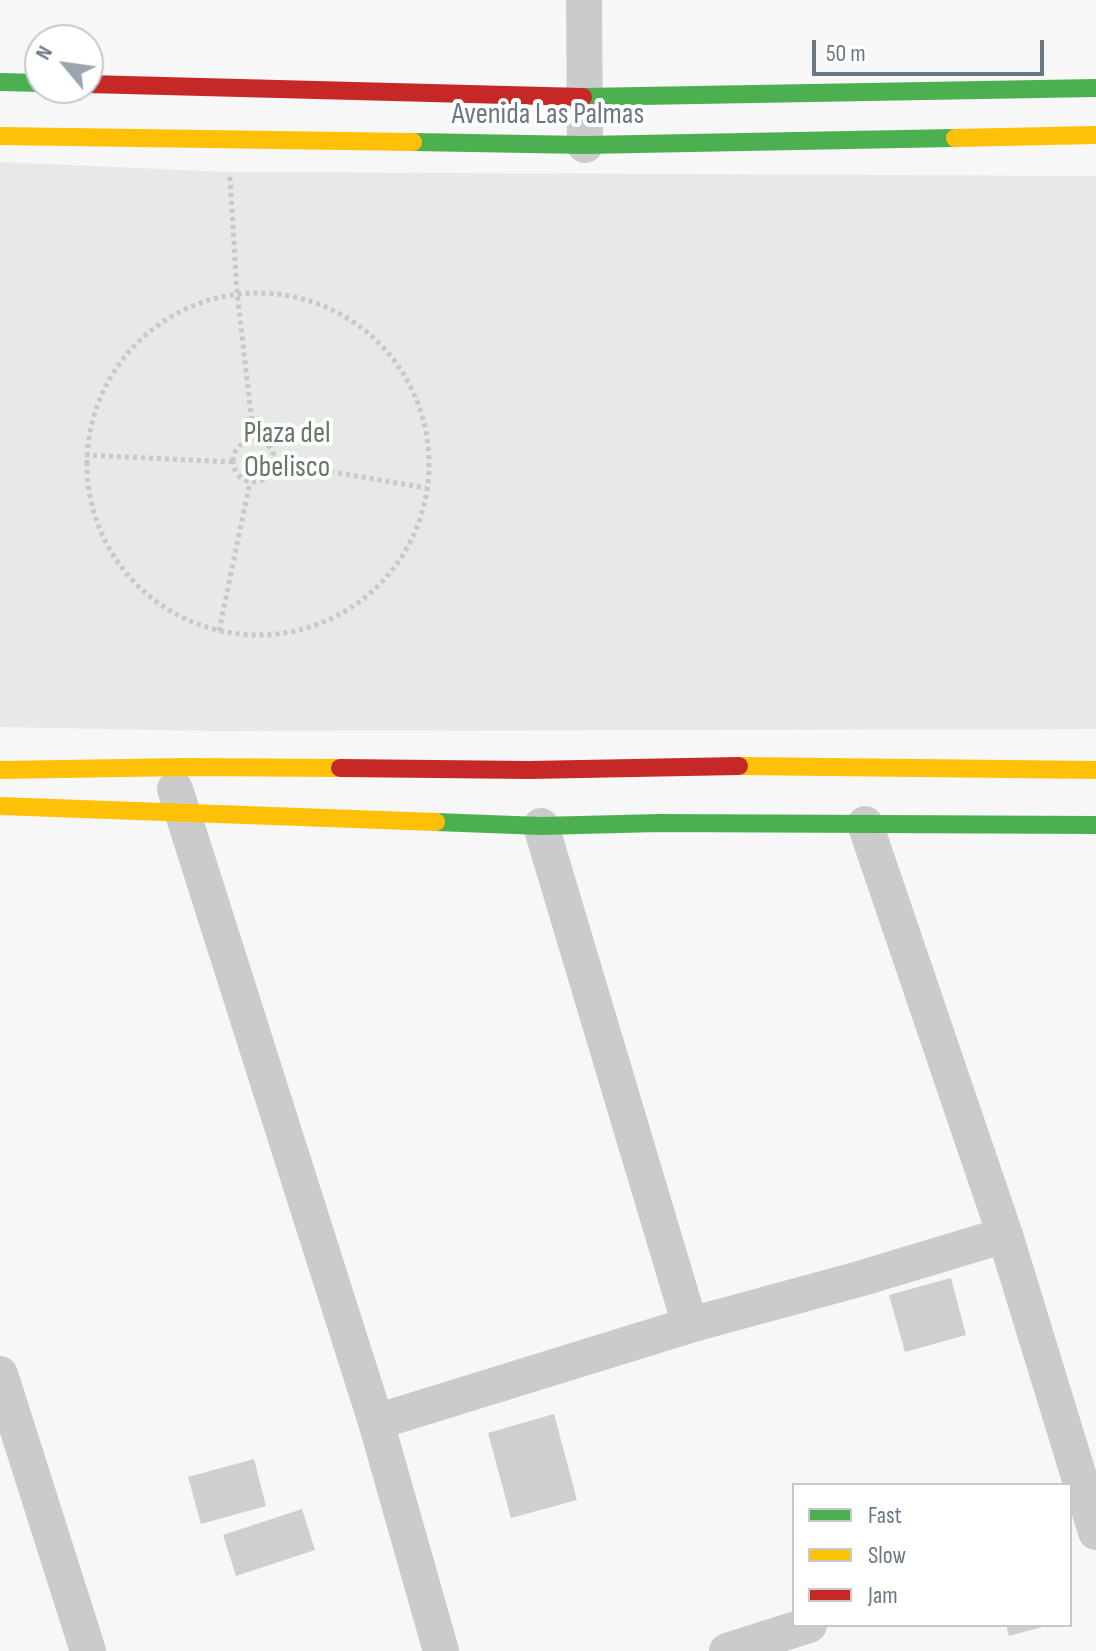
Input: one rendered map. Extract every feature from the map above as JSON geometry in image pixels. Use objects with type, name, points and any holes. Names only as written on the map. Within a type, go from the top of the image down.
[{"type":"street","points":[[584,0],[585,145]]},
{"type":"street","points":[[0,82],[24,83]]},
{"type":"street","name":"Avenida Las Palmas","points":[[104,84],[584,97],[1096,88]]},
{"type":"street","name":"Avenida Las Palmas","points":[[0,136],[585,145],[1096,135]]},
{"type":"street","points":[[0,770],[168,767],[529,770],[772,765],[1096,770]]},
{"type":"street","points":[[168,767],[376,1422],[441,1651]]},
{"type":"street","points":[[0,806],[541,826],[1096,825]]},
{"type":"street","points":[[865,824],[1005,1235],[1096,1533],[1072,1541]]},
{"type":"street","points":[[541,826],[690,1325]]},
{"type":"street","points":[[376,1422],[690,1325],[1005,1235]]},
{"type":"street","points":[[0,1374],[88,1651]]},
{"type":"street","points":[[727,1651],[803,1627]]},
{"type":"path","points":[[226,140],[237,292],[254,440]]},
{"type":"path","points":[[237,292],[296,295],[352,318],[395,359],[423,412],[430,472],[419,525],[392,572],[352,609],[302,631],[248,637],[195,626],[149,599],[112,559],[91,509],[85,455],[99,397],[132,346],[179,310],[237,292]]},
{"type":"path","points":[[254,440],[267,444],[275,455],[270,475],[258,482],[250,482],[238,475],[233,462],[237,449],[254,440]]},
{"type":"path","points":[[85,455],[233,462]]},
{"type":"path","points":[[275,462],[426,488]]},
{"type":"path","points":[[219,631],[250,482]]},
{"type":"green space","name":"Plaza del Obelisco","points":[[0,162],[229,172],[1096,176],[1096,729],[214,731],[0,727]]},
{"type":"building","points":[[951,1278],[966,1335],[905,1352],[889,1295]]},
{"type":"building","points":[[554,1414],[577,1500],[511,1518],[488,1433]]},
{"type":"building","points":[[254,1459],[266,1506],[201,1524],[188,1477]]},
{"type":"building","points":[[302,1509],[315,1550],[236,1576],[223,1535]]},
{"type":"building","points":[[1007,1627],[1042,1627],[1009,1636]]},
{"type":"traffic: fast","points":[[0,82],[24,83]]},
{"type":"traffic: fast","points":[[583,97],[1096,88]]},
{"type":"traffic: fast","points":[[413,142],[585,145],[955,138]]},
{"type":"traffic: fast","points":[[436,822],[541,826],[659,823],[1096,825]]},
{"type":"traffic: slow","points":[[955,138],[1096,135]]},
{"type":"traffic: slow","points":[[0,136],[413,142]]},
{"type":"traffic: slow","points":[[739,766],[1096,770]]},
{"type":"traffic: slow","points":[[0,770],[340,768]]},
{"type":"traffic: slow","points":[[0,806],[436,822]]},
{"type":"traffic: jam","points":[[104,84],[583,97]]},
{"type":"traffic: jam","points":[[340,768],[529,770],[739,766]]}]
